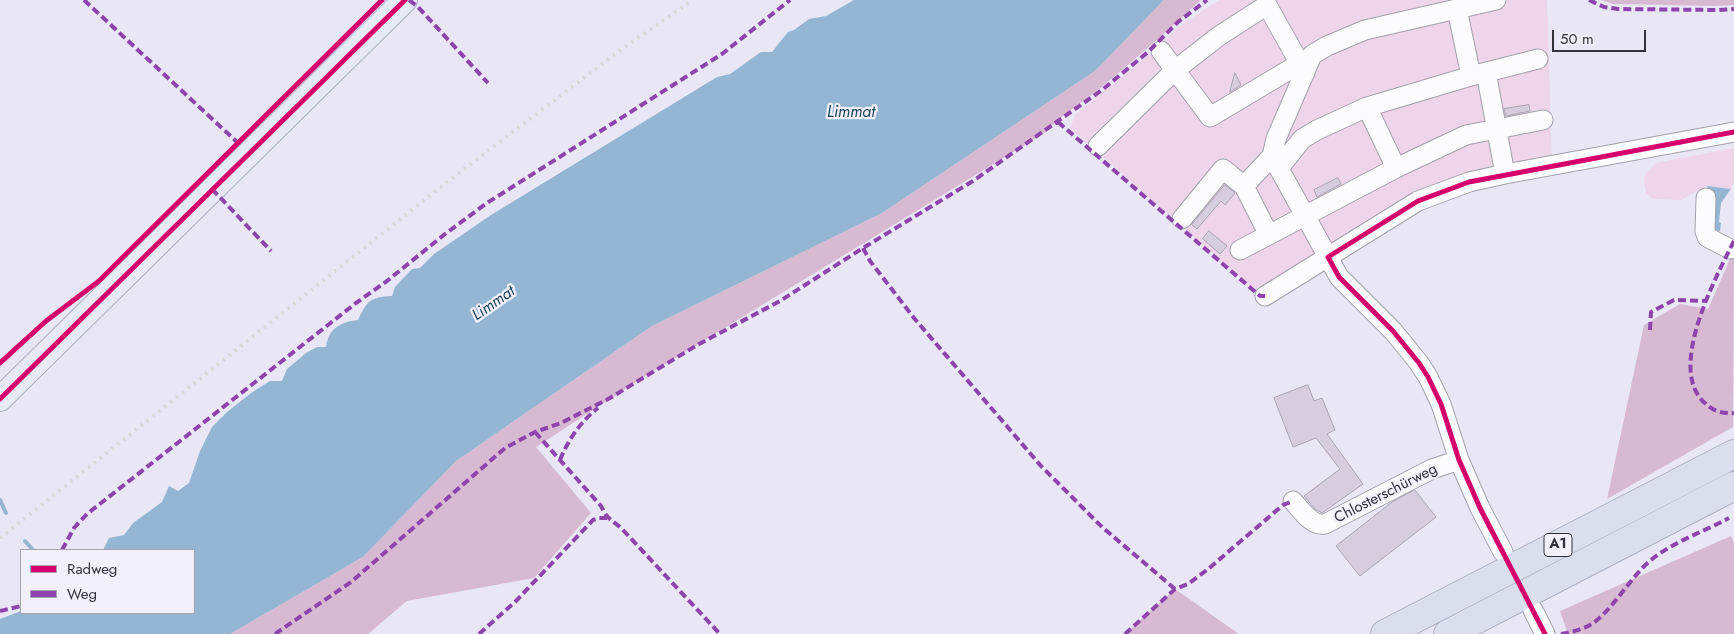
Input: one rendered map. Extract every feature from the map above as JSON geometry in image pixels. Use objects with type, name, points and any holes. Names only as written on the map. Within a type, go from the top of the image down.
[{"type":"highway","name":"A1","points":[[1385,634],[1734,454]]},
{"type":"highway","name":"A1","points":[[1448,634],[1734,486]]},
{"type":"main road","points":[[0,399],[405,0]]},
{"type":"lane","points":[[1496,0],[1366,30],[1327,46],[1312,55],[1302,68],[1276,139],[1276,162],[1339,277],[1393,331],[1424,370],[1441,404],[1459,460],[1480,508],[1503,552]]},
{"type":"lane","points":[[1098,146],[1174,71],[1219,36],[1272,3],[1302,68]]},
{"type":"lane","points":[[1458,9],[1497,129],[1505,174]]},
{"type":"lane","points":[[1161,50],[1174,71],[1210,117],[1302,68]]},
{"type":"lane","points":[[1244,186],[1276,162],[1302,139],[1367,107],[1478,74],[1538,59]]},
{"type":"lane","points":[[1367,107],[1396,168]]},
{"type":"lane","points":[[1240,250],[1396,168],[1466,135],[1543,120]]},
{"type":"lane","points":[[1265,296],[1418,200],[1436,192],[1505,174],[1734,132]]},
{"type":"lane","points":[[1182,219],[1223,169],[1244,186],[1269,234]]},
{"type":"lane","points":[[1706,198],[1705,232],[1707,237],[1730,249]]},
{"type":"lane","name":"Chlosterschürweg","points":[[1293,501],[1320,526],[1432,469],[1459,460]]},
{"type":"lane","points":[[1533,610],[1545,634]]},
{"type":"shaded area","points":[[1164,0],[1201,0],[1126,67],[1065,114],[1046,132],[644,377],[536,447],[591,513],[534,578],[407,601],[368,634],[230,634],[363,557],[456,461],[652,326],[882,213],[1095,71]]},
{"type":"shaded area","points":[[1219,0],[1547,0],[1552,161],[1486,174],[1260,295],[1070,128],[1075,115],[1154,51],[1178,27]]},
{"type":"shaded area","points":[[1601,0],[1734,0],[1734,5],[1613,4]]},
{"type":"shaded area","points":[[1734,148],[1734,183],[1731,189],[1707,186],[1681,200],[1653,199],[1646,193],[1645,174],[1656,163]]},
{"type":"shaded area","points":[[1734,250],[1733,427],[1607,499],[1644,325],[1680,304],[1708,309]]},
{"type":"shaded area","points":[[1731,536],[1734,543],[1734,634],[1568,634],[1560,611]]},
{"type":"shaded area","points":[[1175,589],[1239,634],[1125,634]]},
{"type":"water","name":"Limmat","points":[[854,0],[1164,0],[1095,71],[882,213],[652,326],[456,461],[363,557],[230,634],[0,634],[0,619],[20,611],[20,614],[195,614],[195,549],[104,549],[109,538],[124,535],[133,523],[162,502],[169,486],[178,491],[189,483],[200,451],[212,427],[227,412],[270,381],[282,381],[287,369],[306,353],[317,347],[326,347],[327,340],[336,327],[346,322],[358,320],[370,301],[392,296],[395,287],[412,269],[420,268],[434,254],[491,215],[717,77],[730,74],[761,52],[772,52],[788,32],[809,19],[826,16]]},
{"type":"water","points":[[1707,186],[1731,189],[1721,203],[1720,231],[1712,230],[1713,203]]},
{"type":"building","points":[[1235,73],[1241,85],[1230,92]]},
{"type":"building","points":[[1529,105],[1530,111],[1506,116],[1504,109]]},
{"type":"building","points":[[1338,178],[1341,184],[1317,197],[1314,190]]},
{"type":"building","points":[[1225,185],[1235,193],[1225,205],[1221,201],[1197,229],[1192,225]]},
{"type":"building","points":[[1209,231],[1227,246],[1220,254],[1203,239]]},
{"type":"building","points":[[1308,385],[1314,401],[1322,398],[1335,430],[1327,434],[1363,484],[1322,513],[1315,509],[1304,496],[1340,469],[1316,438],[1293,447],[1274,398]]},
{"type":"building","points":[[1415,490],[1436,517],[1360,576],[1336,546],[1392,502]]},
{"type":"waterway","points":[[0,500],[6,513]]},
{"type":"waterway","points":[[25,541],[32,549]]},
{"type":"railway","points":[[0,538],[442,186],[619,51],[693,0]]},
{"type":"marked path","points":[[84,0],[237,142]]},
{"type":"marked path","points":[[409,0],[418,7],[488,83]]},
{"type":"marked path","points":[[63,549],[74,528],[87,514],[445,234],[487,203],[722,54],[790,0]]},
{"type":"marked path","points":[[275,634],[351,582],[505,448],[535,432],[561,423],[610,398],[699,344],[780,301],[973,181],[1102,90],[1148,52],[1178,22],[1207,0]]},
{"type":"marked path","points":[[1589,0],[1604,7],[1618,9],[1734,9]]},
{"type":"marked path","points":[[1058,122],[1260,296],[1265,296]]},
{"type":"marked path","points":[[212,189],[271,251]]},
{"type":"marked path","points":[[1734,241],[1706,300],[1692,347],[1691,370],[1695,389],[1706,404],[1719,412],[1734,413]]},
{"type":"marked path","points":[[863,248],[870,261],[914,318],[1041,466],[1102,527],[1175,589]]},
{"type":"marked path","points":[[1650,330],[1651,312],[1674,300],[1707,301]]},
{"type":"marked path","points":[[560,460],[576,431],[598,408]]},
{"type":"marked path","points":[[535,432],[601,506],[608,517],[623,530],[720,634]]},
{"type":"marked path","points":[[1125,634],[1175,589],[1188,584],[1207,570],[1283,505],[1293,501]]},
{"type":"marked path","points":[[479,634],[515,602],[593,520],[607,518]]},
{"type":"marked path","points":[[1561,634],[1583,628],[1598,619],[1651,560],[1678,542],[1729,518]]},
{"type":"marked path","points":[[0,611],[20,606]]},
{"type":"cycle path","points":[[0,363],[46,321],[99,281],[382,0]]},
{"type":"cycle path","points":[[0,399],[405,0]]},
{"type":"cycle path","points":[[1545,634],[1480,508],[1459,460],[1441,404],[1428,377],[1393,331],[1339,277],[1328,257],[1418,201],[1469,182],[1734,132]]}]
